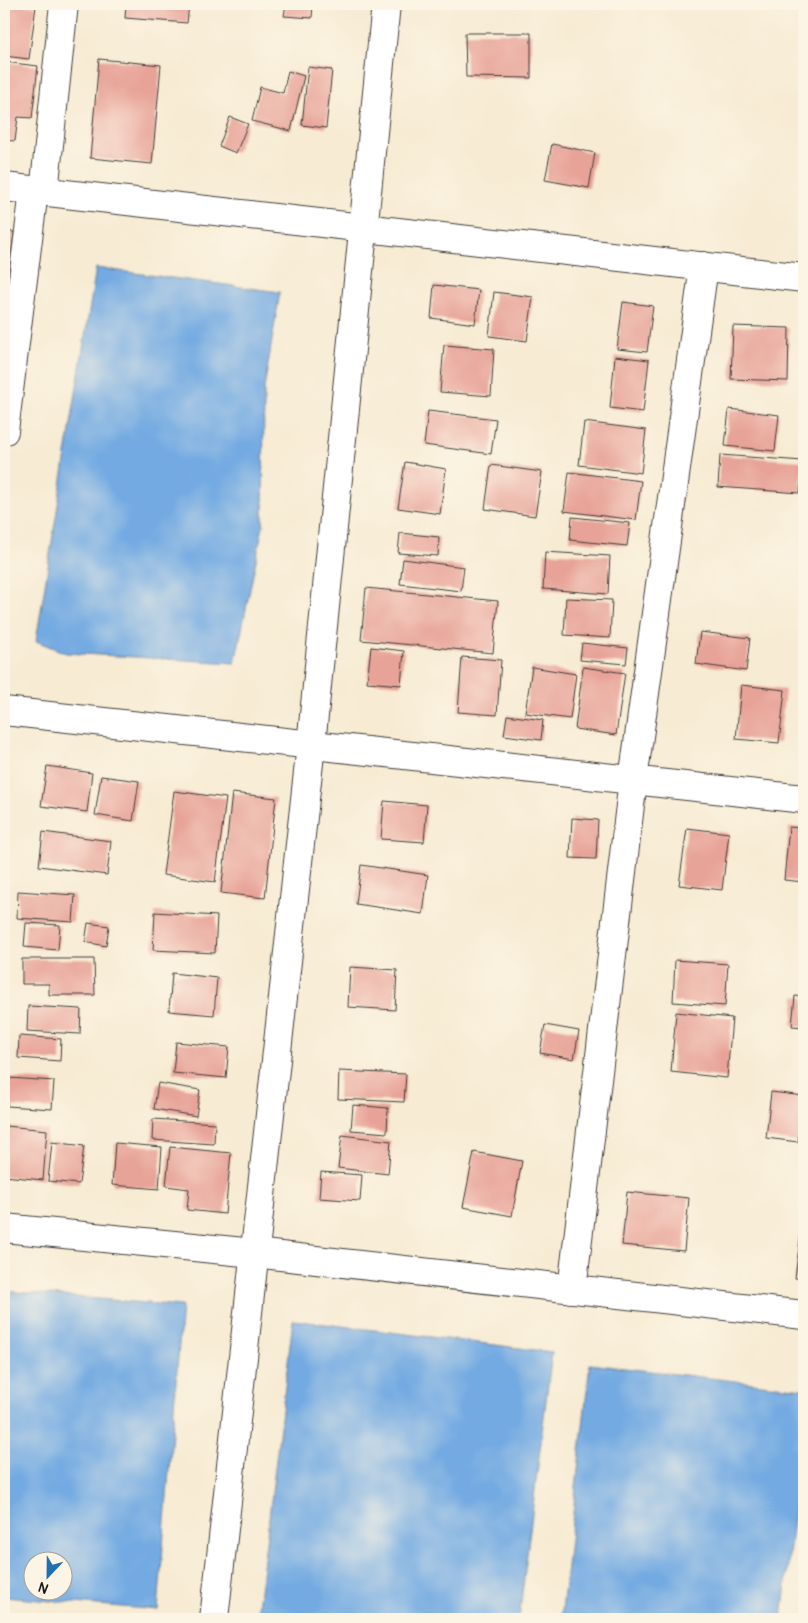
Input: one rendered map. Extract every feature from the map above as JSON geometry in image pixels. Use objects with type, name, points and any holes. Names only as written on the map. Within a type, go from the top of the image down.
[{"type":"street","points":[[4,431],[64,4]]},
{"type":"street","points":[[214,1619],[310,745],[386,4]]},
{"type":"street","points":[[4,187],[804,278]]},
{"type":"street","points":[[572,1289],[633,780],[704,266]]},
{"type":"street","points":[[4,711],[804,799]]},
{"type":"street","points":[[4,1228],[254,1253],[804,1315]]},
{"type":"water","points":[[96,268],[280,292],[264,389],[263,526],[235,663],[66,653],[36,641]]},
{"type":"water","points":[[4,1291],[182,1306],[158,1610],[40,1600],[72,1600],[72,1550],[22,1550],[22,1599],[4,1597]]},
{"type":"water","points":[[293,1320],[552,1352],[519,1619],[286,1619],[257,1616]]},
{"type":"water","points":[[590,1364],[804,1389],[804,1419],[782,1619],[561,1619]]},
{"type":"building","points":[[4,4],[36,6],[29,59],[4,56]]},
{"type":"building","points":[[126,4],[189,4],[187,23],[125,18]]},
{"type":"building","points":[[286,4],[313,4],[312,18],[284,16]]},
{"type":"building","points":[[465,33],[531,33],[531,78],[466,77]]},
{"type":"building","points":[[99,59],[161,65],[152,164],[90,158]]},
{"type":"building","points":[[4,62],[38,66],[32,118],[18,117],[15,141],[4,140]]},
{"type":"building","points":[[308,67],[332,70],[326,128],[302,125]]},
{"type":"building","points":[[288,71],[304,76],[291,131],[252,121],[260,87],[283,93]]},
{"type":"building","points":[[230,117],[248,124],[236,153],[219,146]]},
{"type":"building","points":[[552,144],[595,153],[589,188],[545,180]]},
{"type":"building","points":[[4,231],[14,232],[9,274],[4,274]]},
{"type":"building","points":[[434,285],[479,290],[475,324],[431,318]]},
{"type":"building","points":[[494,292],[533,297],[527,341],[489,336]]},
{"type":"building","points":[[623,302],[653,306],[647,352],[617,349]]},
{"type":"building","points":[[733,326],[789,328],[788,381],[731,379]]},
{"type":"building","points":[[444,345],[494,349],[491,396],[440,392]]},
{"type":"building","points":[[615,356],[649,360],[643,412],[610,408]]},
{"type":"building","points":[[729,409],[779,415],[775,451],[725,446]]},
{"type":"building","points":[[428,411],[496,419],[491,454],[424,445]]},
{"type":"building","points":[[584,422],[646,430],[641,473],[579,465]]},
{"type":"building","points":[[720,455],[803,461],[800,493],[718,487]]},
{"type":"building","points":[[405,462],[446,469],[440,514],[398,508]]},
{"type":"building","points":[[491,465],[542,472],[535,516],[485,509]]},
{"type":"building","points":[[569,472],[641,481],[636,520],[564,511]]},
{"type":"building","points":[[572,517],[630,523],[627,546],[570,540]]},
{"type":"building","points":[[400,533],[439,537],[438,556],[398,553]]},
{"type":"building","points":[[545,552],[610,556],[608,594],[543,589]]},
{"type":"building","points":[[403,559],[464,567],[461,591],[400,584]]},
{"type":"building","points":[[366,588],[498,601],[493,653],[361,640]]},
{"type":"building","points":[[566,598],[612,600],[610,638],[564,635]]},
{"type":"building","points":[[700,632],[750,638],[746,671],[696,664]]},
{"type":"building","points":[[582,643],[628,648],[626,664],[580,660]]},
{"type":"building","points":[[371,647],[404,651],[401,685],[367,682]]},
{"type":"building","points":[[462,657],[501,660],[497,715],[458,712]]},
{"type":"building","points":[[532,667],[576,674],[570,719],[525,713]]},
{"type":"building","points":[[583,667],[625,673],[616,735],[575,729]]},
{"type":"building","points":[[741,685],[785,690],[779,743],[736,739]]},
{"type":"building","points":[[507,715],[543,720],[541,740],[504,735]]},
{"type":"building","points":[[47,766],[92,773],[87,812],[41,806]]},
{"type":"building","points":[[101,776],[139,781],[133,821],[95,815]]},
{"type":"building","points":[[174,791],[226,798],[215,882],[163,875]]},
{"type":"building","points":[[232,793],[276,798],[265,898],[221,893]]},
{"type":"building","points":[[384,801],[427,805],[424,842],[381,839]]},
{"type":"building","points":[[572,818],[598,820],[596,859],[570,858]]},
{"type":"building","points":[[789,827],[804,828],[804,882],[784,880]]},
{"type":"building","points":[[687,828],[729,833],[722,890],[679,885]]},
{"type":"building","points":[[43,832],[111,841],[107,875],[39,866]]},
{"type":"building","points":[[361,865],[428,875],[423,914],[356,904]]},
{"type":"building","points":[[18,891],[75,895],[73,922],[17,918]]},
{"type":"building","points":[[155,912],[217,916],[215,953],[153,950]]},
{"type":"building","points":[[26,923],[60,925],[58,950],[24,947]]},
{"type":"building","points":[[88,923],[109,926],[106,946],[85,942]]},
{"type":"building","points":[[22,959],[94,959],[95,995],[49,995],[49,984],[22,984]]},
{"type":"building","points":[[675,960],[728,964],[725,1006],[673,1002]]},
{"type":"building","points":[[350,967],[397,970],[395,1010],[348,1007]]},
{"type":"building","points":[[172,973],[217,978],[214,1015],[169,1011]]},
{"type":"building","points":[[795,996],[804,997],[804,1027],[792,1026]]},
{"type":"building","points":[[28,1006],[81,1009],[80,1034],[27,1031]]},
{"type":"building","points":[[676,1012],[732,1018],[727,1078],[671,1072]]},
{"type":"building","points":[[545,1025],[579,1031],[574,1059],[540,1053]]},
{"type":"building","points":[[19,1036],[61,1039],[60,1061],[18,1058]]},
{"type":"building","points":[[176,1042],[229,1047],[226,1078],[173,1073]]},
{"type":"building","points":[[339,1071],[406,1074],[404,1102],[338,1099]]},
{"type":"building","points":[[9,1078],[54,1081],[52,1109],[7,1106]]},
{"type":"building","points":[[158,1083],[200,1090],[196,1116],[154,1109]]},
{"type":"building","points":[[771,1092],[804,1096],[798,1142],[766,1138]]},
{"type":"building","points":[[353,1105],[388,1108],[387,1133],[351,1130]]},
{"type":"building","points":[[153,1119],[215,1123],[214,1144],[152,1140]]},
{"type":"building","points":[[6,1126],[47,1130],[43,1180],[4,1176]]},
{"type":"building","points":[[342,1135],[391,1141],[388,1174],[338,1168]]},
{"type":"building","points":[[52,1142],[84,1146],[79,1184],[48,1181]]},
{"type":"building","points":[[115,1143],[162,1147],[159,1189],[112,1185]]},
{"type":"building","points":[[170,1147],[231,1153],[225,1214],[187,1210],[189,1189],[166,1186]]},
{"type":"building","points":[[474,1152],[522,1161],[512,1216],[463,1207]]},
{"type":"building","points":[[321,1172],[362,1175],[360,1201],[319,1198]]},
{"type":"building","points":[[627,1192],[689,1198],[684,1251],[622,1245]]},
{"type":"building","points":[[804,1216],[804,1279],[795,1278]]}]
